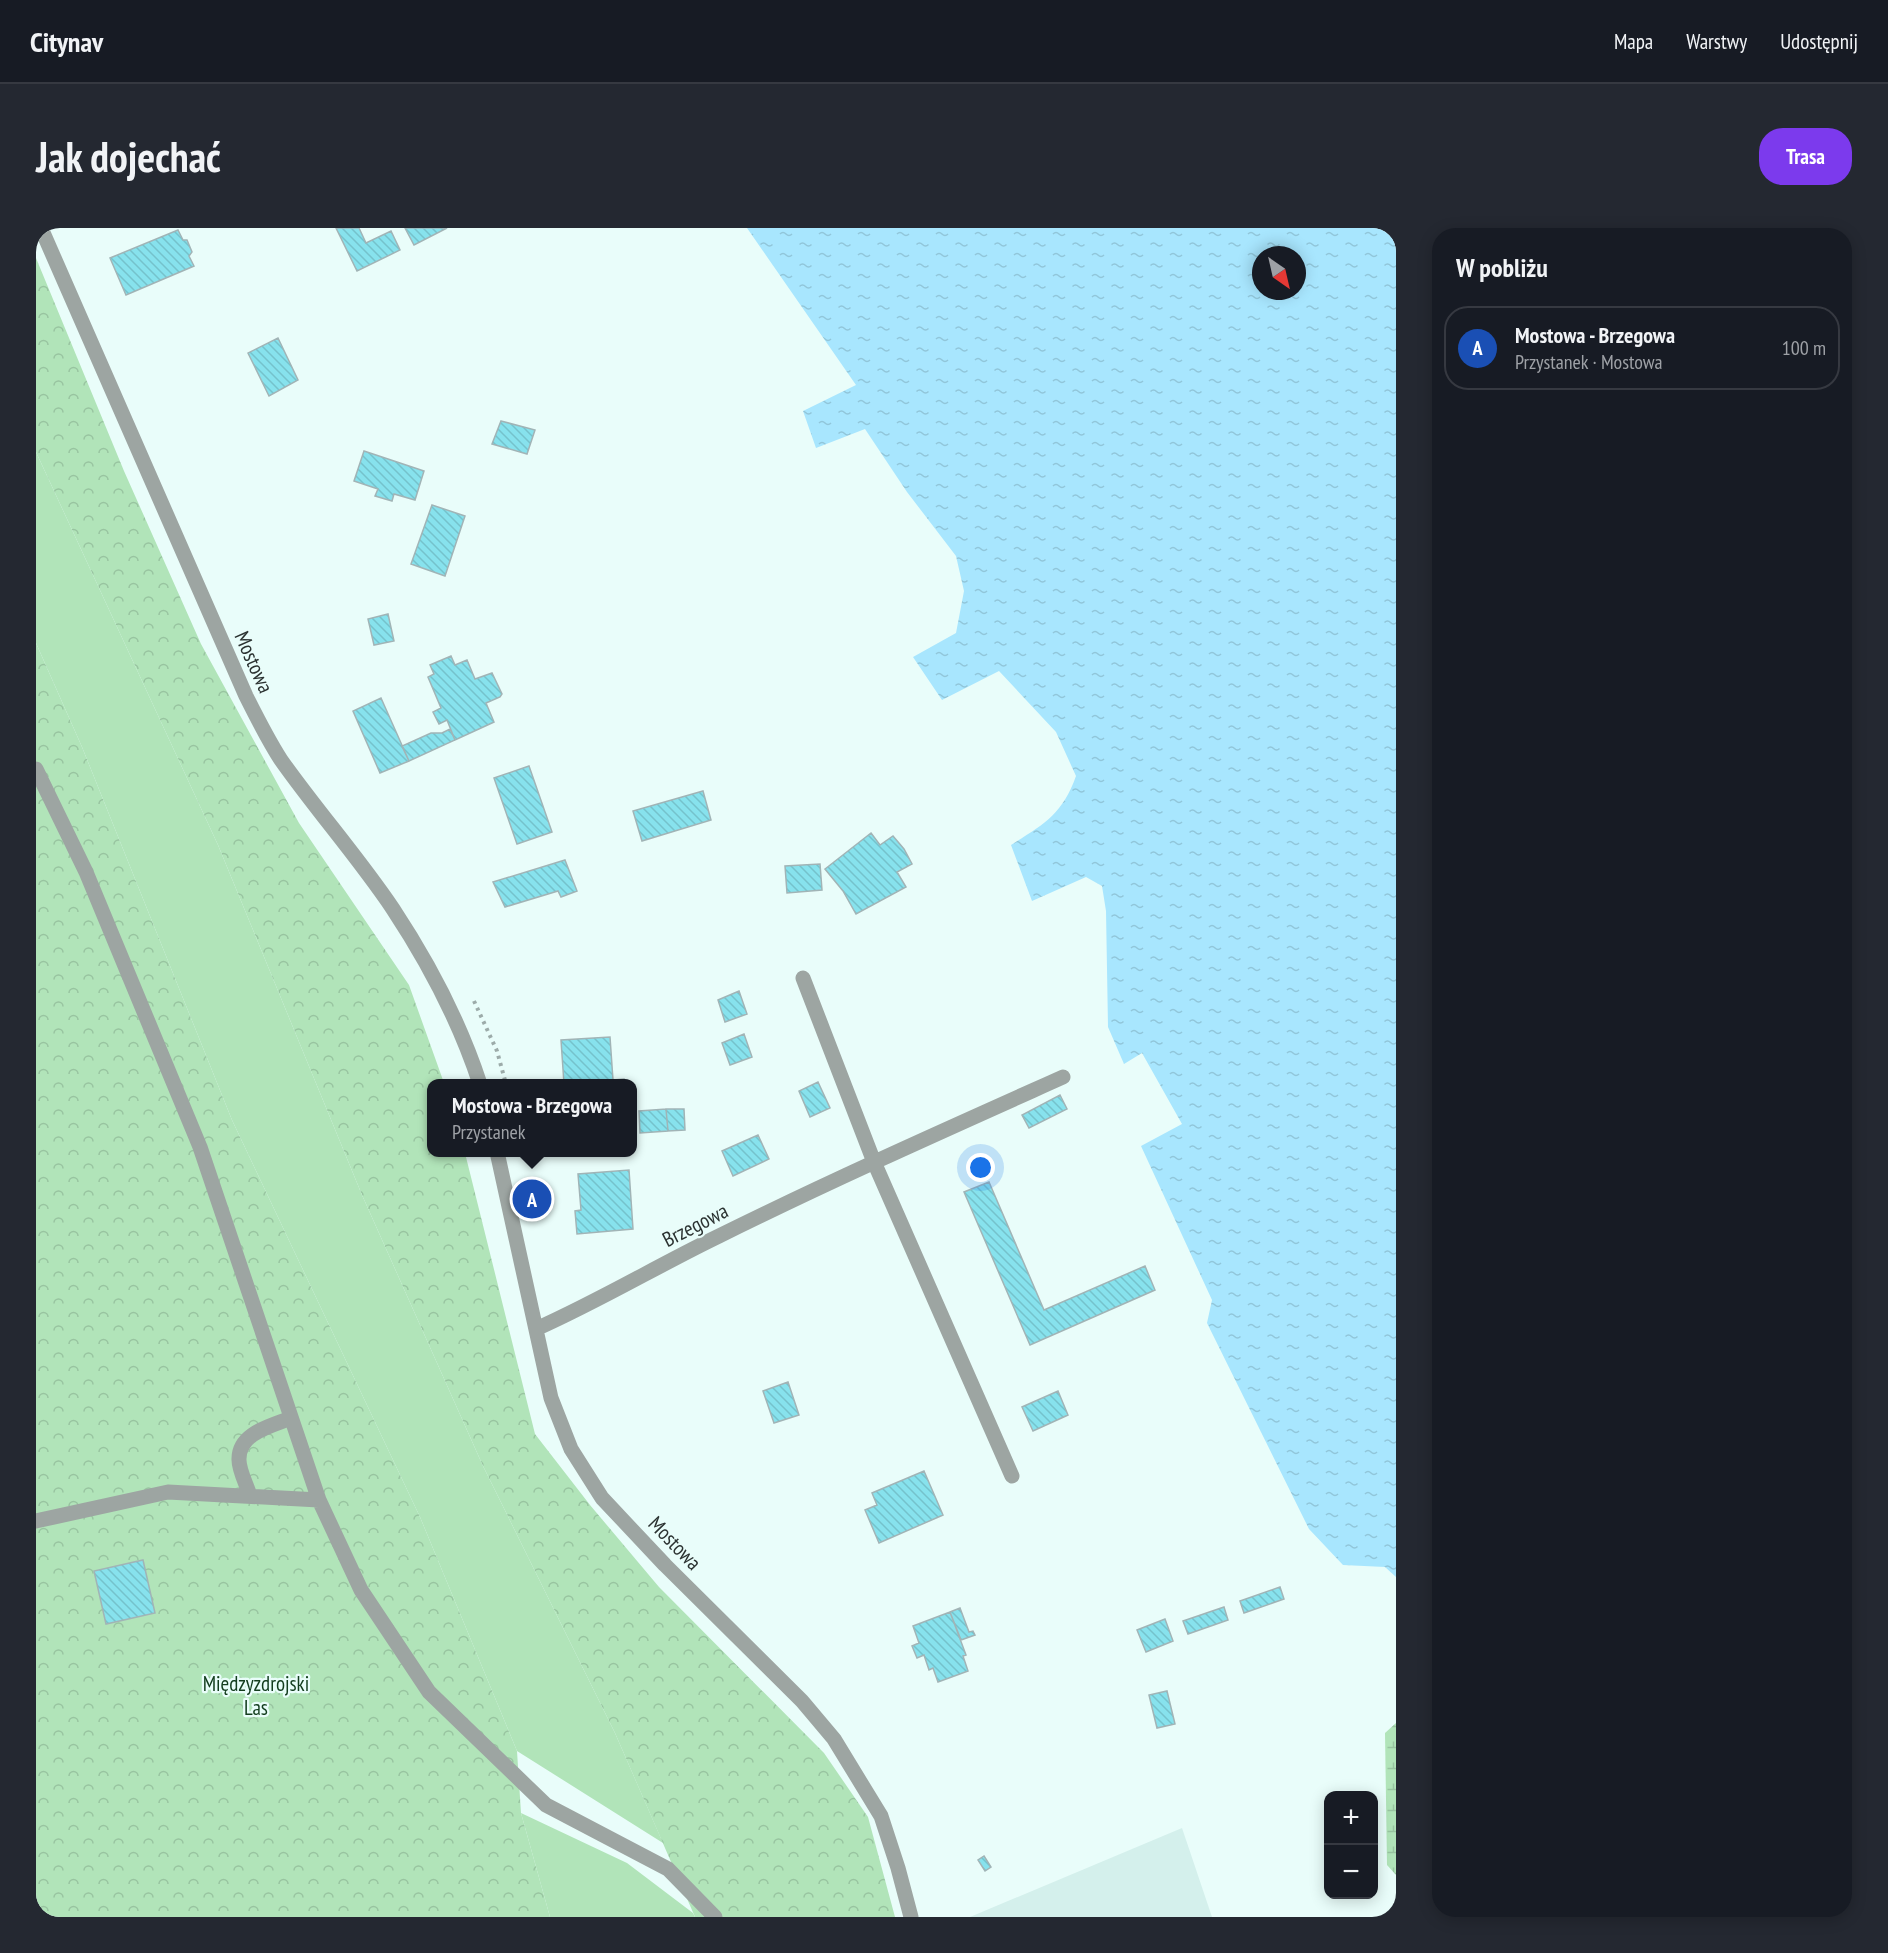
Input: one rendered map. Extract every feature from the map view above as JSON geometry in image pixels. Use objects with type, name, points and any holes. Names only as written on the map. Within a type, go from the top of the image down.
[{"type":"street","name":"Mostowa","points":[[41,228],[246,696],[281,759],[392,908],[424,959],[466,1040],[479,1079]]},
{"type":"street","points":[[36,769],[87,872],[200,1147],[319,1500],[361,1590],[429,1692],[546,1805],[668,1869],[715,1917]]},
{"type":"street","points":[[803,978],[874,1162],[1012,1476]]},
{"type":"street","name":"Brzegowa","points":[[536,1329],[577,1311],[717,1237],[874,1162],[1063,1077]]},
{"type":"street","name":"Mostowa","points":[[498,1157],[551,1398],[571,1449],[602,1498],[665,1565],[802,1701],[834,1739],[881,1816],[911,1917]]},
{"type":"street","points":[[250,1496],[239,1461],[240,1446],[252,1435],[291,1418]]},
{"type":"street","points":[[36,1521],[168,1492],[319,1500]]},
{"type":"shaded area","points":[[1182,1828],[1212,1917],[970,1917]]},
{"type":"green space","points":[[36,258],[124,471],[201,644],[299,823],[409,985],[443,1079],[427,1079],[427,1157],[466,1157],[535,1434],[590,1505],[659,1587],[824,1753],[868,1817],[895,1917],[695,1917],[615,1733],[483,1466],[362,1195],[218,845],[36,452]]},
{"type":"green space","points":[[36,452],[218,845],[362,1195],[483,1466],[615,1733],[663,1843],[517,1751],[420,1517],[232,1120],[82,747],[36,643]]},
{"type":"green space","name":"Międzyzdrojski Las","points":[[36,643],[82,747],[232,1120],[420,1517],[517,1751],[521,1813],[550,1917],[36,1917]]},
{"type":"green space","points":[[1396,1723],[1396,1875],[1387,1865],[1385,1733]]},
{"type":"green space","points":[[521,1813],[627,1863],[693,1913],[695,1917],[550,1917]]},
{"type":"water","points":[[747,228],[1396,228],[1396,1577],[1385,1567],[1343,1565],[1309,1529],[1207,1323],[1212,1300],[1141,1146],[1182,1124],[1142,1053],[1124,1064],[1108,1027],[1106,911],[1102,886],[1086,877],[1032,901],[1011,845],[1051,817],[1071,789],[1076,776],[1056,732],[999,671],[942,700],[913,657],[956,633],[964,591],[956,556],[907,492],[865,429],[816,448],[803,411],[856,385]]},
{"type":"building","points":[[336,228],[359,228],[366,243],[391,231],[400,250],[357,271]]},
{"type":"building","points":[[405,228],[447,228],[414,245]]},
{"type":"building","points":[[178,230],[183,240],[187,240],[192,252],[189,256],[194,266],[126,295],[110,258]]},
{"type":"building","points":[[278,338],[298,380],[269,396],[248,353]]},
{"type":"building","points":[[501,421],[535,430],[527,454],[492,444]]},
{"type":"building","points":[[364,451],[424,471],[415,500],[394,494],[392,501],[375,496],[378,489],[354,481]]},
{"type":"building","points":[[432,505],[465,516],[445,576],[411,564]]},
{"type":"building","points":[[388,614],[394,641],[374,645],[368,619]]},
{"type":"building","points":[[451,656],[455,665],[467,660],[475,679],[492,673],[502,694],[486,703],[494,722],[455,740],[447,720],[439,724],[433,712],[441,708],[428,677],[434,674],[430,665]]},
{"type":"building","points":[[381,698],[409,761],[380,773],[353,711]]},
{"type":"building","points":[[450,729],[455,740],[409,761],[402,746],[431,733],[442,733]]},
{"type":"building","points":[[529,766],[552,832],[517,844],[494,778]]},
{"type":"building","points":[[703,791],[711,820],[642,841],[633,811]]},
{"type":"building","points":[[871,833],[880,845],[893,836],[904,849],[912,864],[897,872],[906,887],[856,914],[843,891],[825,869]]},
{"type":"building","points":[[565,860],[577,891],[561,897],[558,891],[505,907],[493,882]]},
{"type":"building","points":[[820,864],[822,890],[787,893],[785,866]]},
{"type":"building","points":[[739,991],[747,1014],[725,1022],[718,1000]]},
{"type":"building","points":[[744,1034],[752,1057],[730,1065],[722,1043]]},
{"type":"building","points":[[610,1037],[613,1079],[564,1079],[561,1040]]},
{"type":"building","points":[[818,1082],[830,1108],[810,1117],[799,1091]]},
{"type":"building","points":[[1060,1095],[1067,1109],[1029,1128],[1022,1115]]},
{"type":"building","points":[[666,1109],[684,1109],[685,1130],[668,1131]]},
{"type":"building","points":[[666,1109],[668,1131],[640,1133],[639,1111]]},
{"type":"building","points":[[758,1135],[769,1159],[733,1176],[722,1151]]},
{"type":"building","points":[[629,1170],[633,1229],[577,1234],[575,1211],[581,1210],[578,1174]]},
{"type":"building","points":[[989,1182],[1044,1310],[1145,1266],[1155,1290],[1030,1345],[964,1192]]},
{"type":"building","points":[[788,1382],[799,1415],[774,1423],[763,1391]]},
{"type":"building","points":[[1058,1391],[1068,1415],[1033,1431],[1022,1407]]},
{"type":"building","points":[[924,1471],[943,1515],[879,1543],[865,1510],[877,1505],[872,1493]]},
{"type":"building","points":[[143,1560],[155,1613],[106,1624],[94,1571]]},
{"type":"building","points":[[1280,1587],[1284,1599],[1244,1613],[1240,1601]]},
{"type":"building","points":[[1224,1607],[1228,1620],[1188,1634],[1183,1621]]},
{"type":"building","points":[[960,1608],[969,1632],[973,1631],[975,1635],[961,1640],[950,1612]]},
{"type":"building","points":[[950,1612],[966,1655],[963,1656],[968,1671],[938,1682],[933,1668],[929,1670],[924,1655],[917,1658],[912,1646],[919,1643],[913,1626]]},
{"type":"building","points":[[1165,1619],[1173,1641],[1146,1652],[1137,1630]]},
{"type":"building","points":[[1167,1691],[1175,1724],[1157,1728],[1149,1695]]},
{"type":"building","points":[[984,1856],[991,1867],[985,1871],[978,1860]]},
{"type":"place","name":"Mostowa - Brzegowa","points":[[532,1199]]}]
